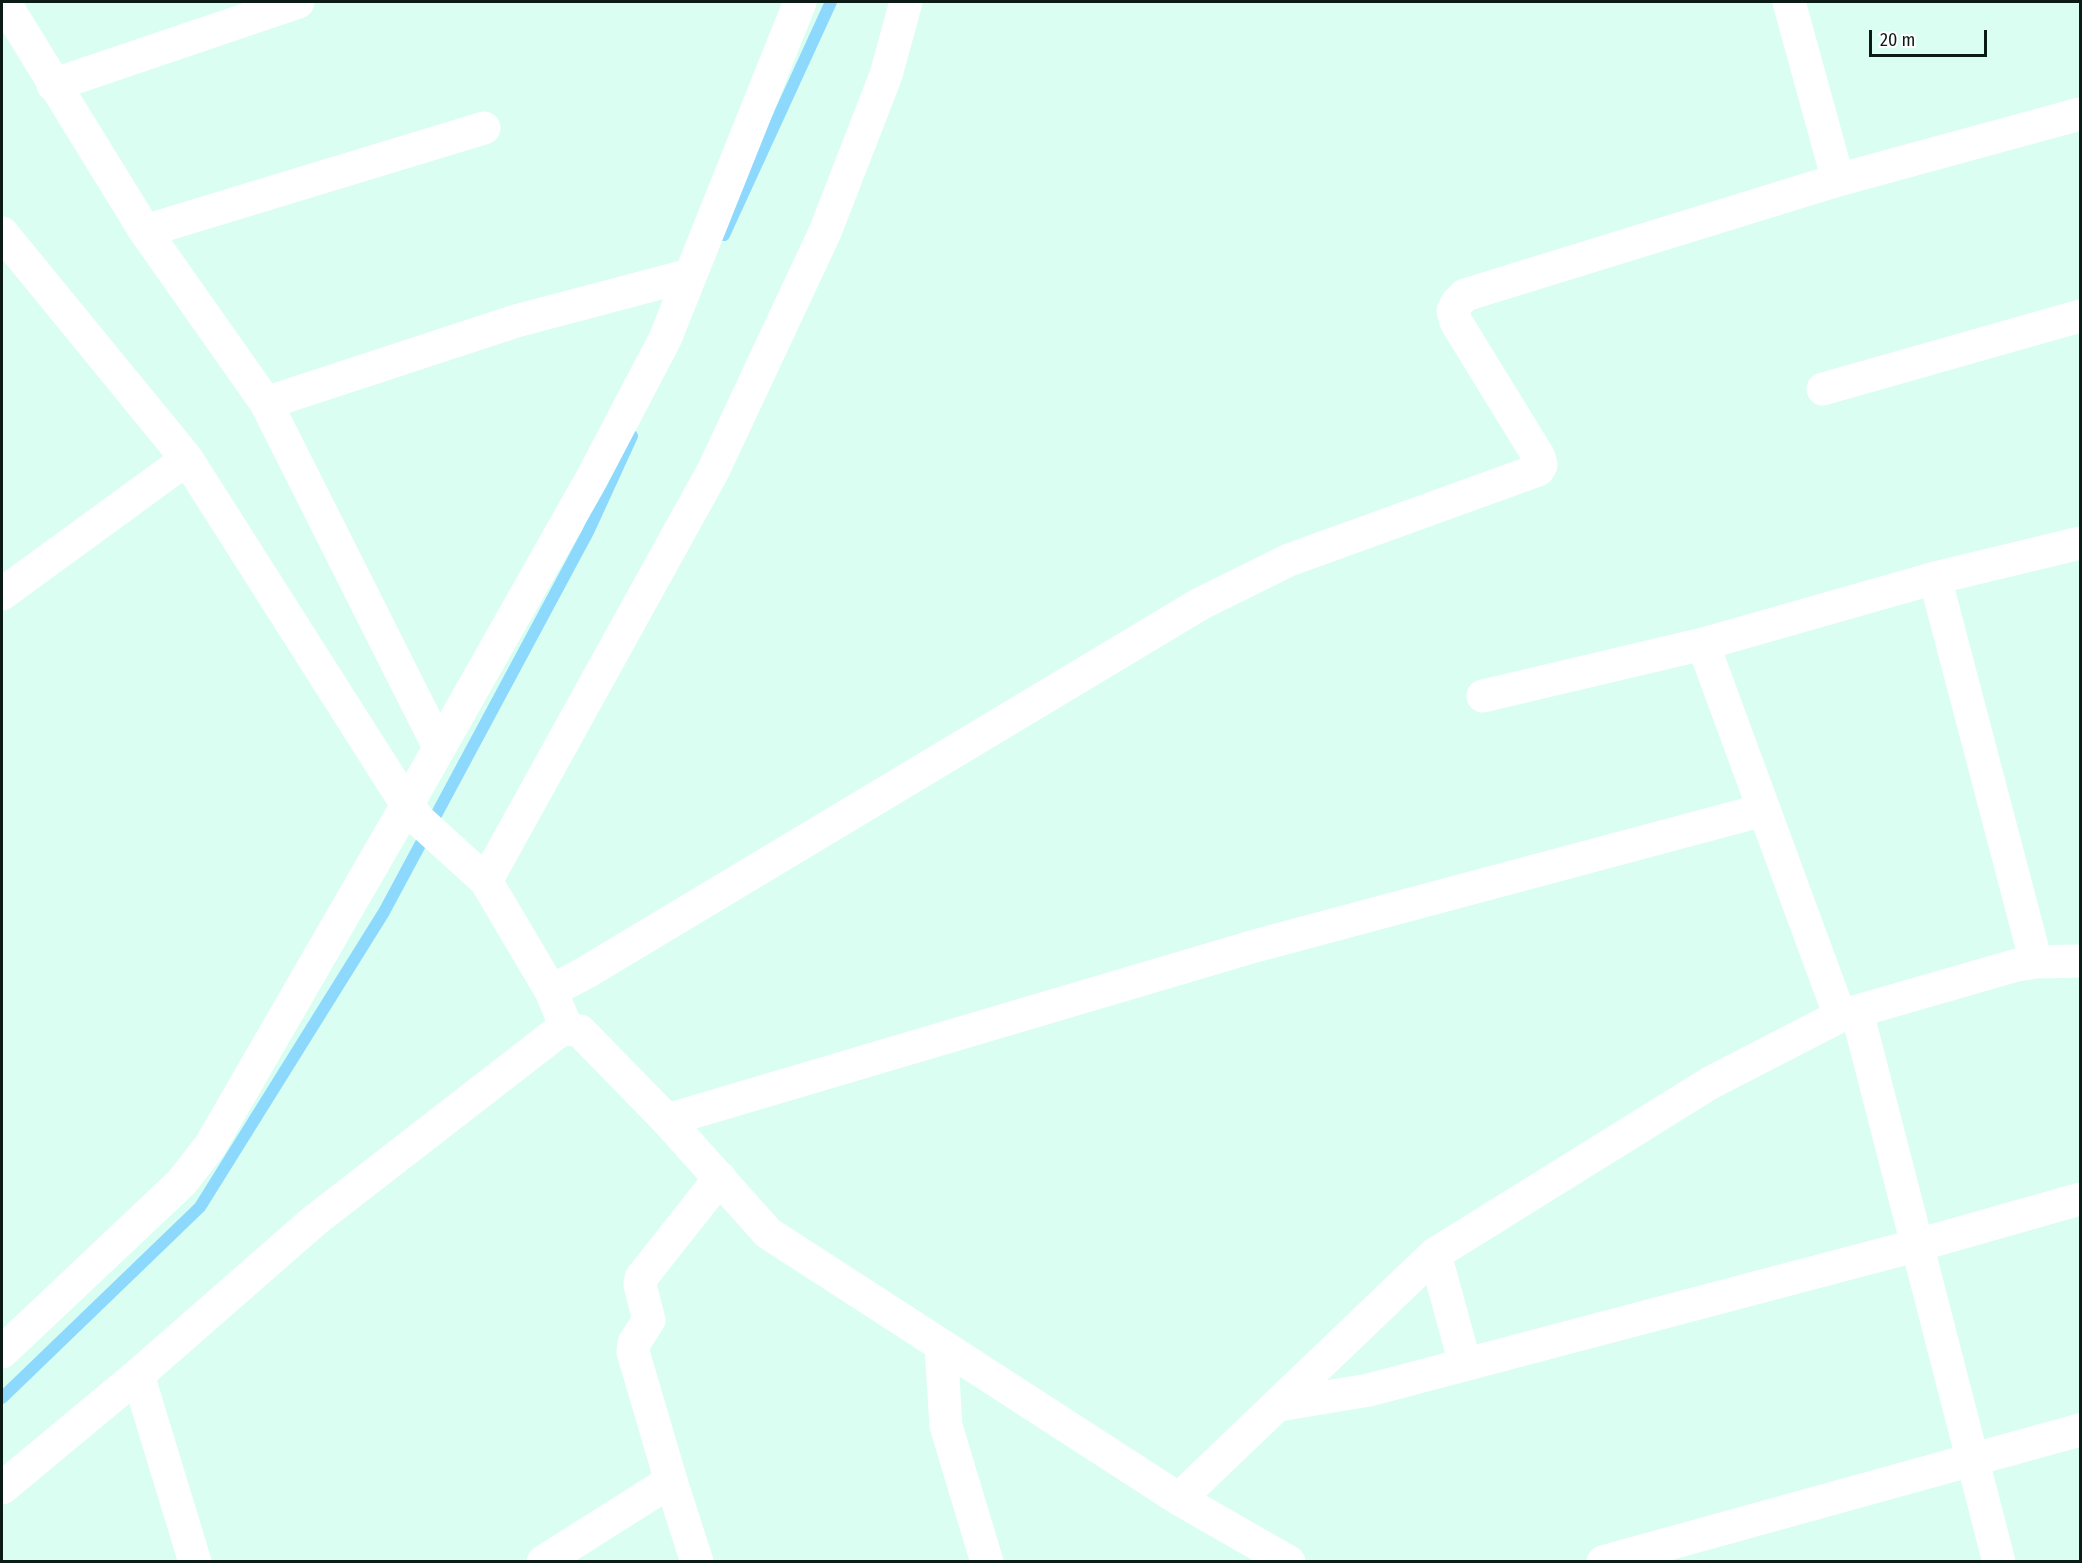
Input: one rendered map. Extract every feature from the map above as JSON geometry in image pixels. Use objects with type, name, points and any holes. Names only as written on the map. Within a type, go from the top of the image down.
[{"type":"street","points":[[4,2],[145,231],[266,403],[439,747]]},
{"type":"street","points":[[53,85],[298,2]]},
{"type":"street","points":[[2,1352],[182,1182],[210,1146],[413,813],[439,747],[601,460],[665,339],[800,2]]},
{"type":"street","points":[[479,875],[717,460],[825,232],[886,75],[906,2]]},
{"type":"street","points":[[1789,2],[1838,180]]},
{"type":"street","points":[[551,991],[585,973],[1200,604],[1289,560],[1538,470],[1541,465],[1539,457],[1456,322],[1453,311],[1465,295],[1838,180],[2080,114]]},
{"type":"street","points":[[145,231],[484,128]]},
{"type":"street","points":[[2,233],[187,459],[413,813],[479,875],[551,991],[567,1029]]},
{"type":"street","points":[[266,403],[516,321],[690,275]]},
{"type":"street","points":[[1823,389],[2080,316]]},
{"type":"street","points":[[2,594],[187,459]]},
{"type":"street","points":[[1483,696],[1703,644],[1935,578],[2080,543]]},
{"type":"street","points":[[1935,578],[2036,962]]},
{"type":"street","points":[[1703,644],[1763,810],[1848,1014],[1918,1245],[1999,1562]]},
{"type":"street","points":[[667,1120],[1255,946],[1763,810]]},
{"type":"street","points":[[1179,1499],[1435,1254],[1710,1083],[1848,1014],[2018,965],[2036,962],[2080,961]]},
{"type":"street","points":[[2,1488],[138,1375],[314,1221],[558,1031],[567,1029],[580,1031],[667,1120],[768,1233],[1179,1499],[1289,1562]]},
{"type":"street","points":[[697,1562],[670,1481],[633,1352],[634,1343],[649,1320],[640,1285],[641,1278],[720,1178]]},
{"type":"street","points":[[1279,1405],[1369,1390],[1918,1245],[2080,1199]]},
{"type":"street","points":[[1435,1254],[1465,1364]]},
{"type":"street","points":[[941,1345],[946,1426],[987,1562]]},
{"type":"street","points":[[138,1375],[195,1562]]},
{"type":"street","points":[[1603,1562],[2080,1430]]},
{"type":"street","points":[[543,1562],[670,1481]]},
{"type":"waterway","points":[[724,235],[831,2]]},
{"type":"waterway","points":[[2,1398],[200,1207],[384,912],[588,532],[632,436]]}]
